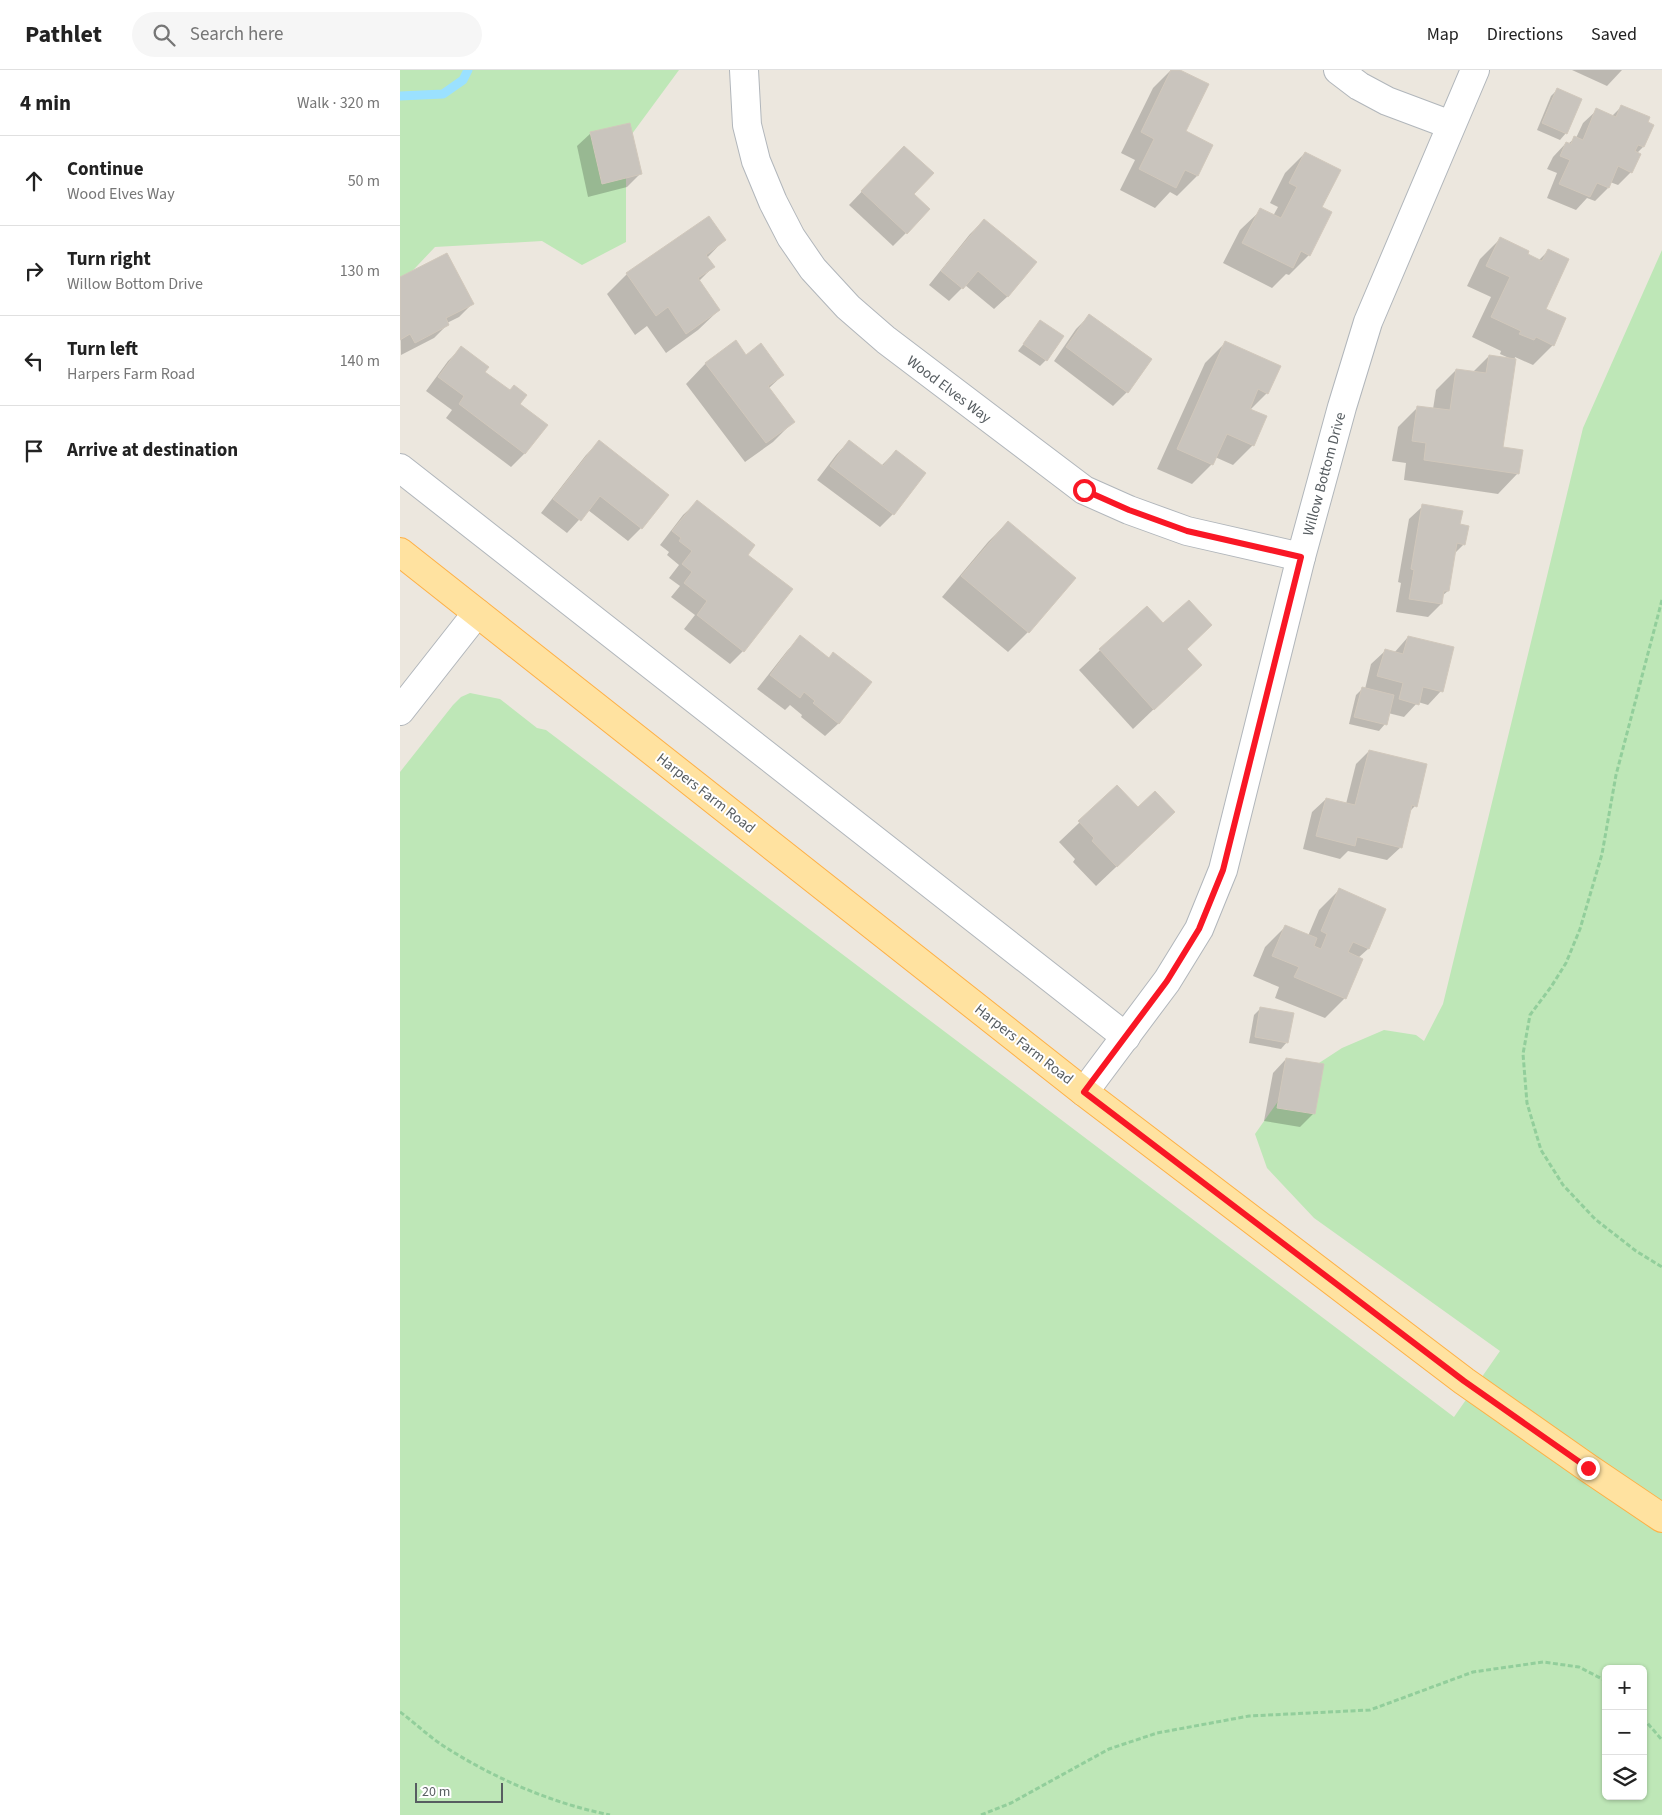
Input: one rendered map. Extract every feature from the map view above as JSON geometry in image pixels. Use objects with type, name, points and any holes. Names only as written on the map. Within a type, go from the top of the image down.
[{"type":"main road","name":"Harpers Farm Road","points":[[400,552],[1084,1092],[1464,1381],[1662,1518]]},
{"type":"street","name":"Wood Elves Way","points":[[744,70],[747,125],[756,161],[773,202],[791,236],[813,269],[848,307],[886,340],[1084,490],[1129,510],[1187,531],[1301,557]]},
{"type":"street","points":[[1338,70],[1359,86],[1387,101],[1451,124]]},
{"type":"street","name":"Willow Bottom Drive","points":[[1084,1092],[1167,981],[1199,929],[1223,870],[1301,557],[1342,407],[1368,322],[1475,70]]},
{"type":"street","points":[[400,468],[1126,1037]]},
{"type":"street","points":[[400,711],[477,613]]},
{"type":"path","points":[[1662,600],[1616,775],[1602,854],[1580,929],[1566,963],[1530,1015],[1523,1054],[1527,1103],[1541,1150],[1563,1185],[1594,1219],[1636,1251],[1662,1267]]},
{"type":"path","points":[[981,1815],[1011,1803],[1109,1749],[1157,1732],[1249,1716],[1370,1710],[1473,1672],[1543,1662],[1579,1667],[1602,1679]]},
{"type":"path","points":[[400,1712],[442,1744],[513,1785],[590,1811],[610,1815]]},
{"type":"path","points":[[1647,1723],[1662,1740]]},
{"type":"green space","points":[[400,70],[679,70],[626,142],[626,242],[582,265],[542,241],[435,247],[400,284]]},
{"type":"green space","points":[[1662,250],[1662,1815],[400,1815],[400,772],[461,697],[470,693],[500,699],[537,728],[546,730],[1454,1417],[1500,1351],[1314,1218],[1267,1168],[1255,1134],[1293,1080],[1342,1048],[1384,1030],[1416,1035],[1424,1041],[1443,1004],[1583,428]]},
{"type":"building","points":[[1171,70],[1180,70],[1209,84],[1186,131],[1213,145],[1198,176],[1185,170],[1176,188],[1139,169],[1154,139],[1141,132]]},
{"type":"building","points":[[1557,88],[1582,99],[1567,134],[1542,123]]},
{"type":"building","points":[[1621,105],[1650,117],[1648,122],[1654,125],[1644,147],[1638,145],[1635,151],[1641,154],[1632,173],[1618,166],[1609,188],[1597,183],[1590,197],[1559,184],[1570,160],[1560,156],[1566,142],[1571,144],[1574,136],[1583,140],[1596,108],[1616,117]]},
{"type":"building","points":[[630,123],[642,174],[602,184],[590,132]]},
{"type":"building","points":[[904,146],[934,173],[914,194],[930,209],[907,234],[861,191]]},
{"type":"building","points":[[1305,152],[1341,170],[1322,207],[1332,212],[1310,256],[1301,251],[1293,268],[1242,243],[1260,208],[1281,218],[1297,187],[1289,183]]},
{"type":"building","points":[[709,216],[726,240],[706,255],[715,267],[698,278],[720,310],[686,334],[668,307],[656,316],[626,273]]},
{"type":"building","points":[[984,219],[1037,262],[1008,297],[978,271],[963,289],[941,271]]},
{"type":"building","points":[[1500,237],[1529,251],[1528,254],[1542,261],[1548,249],[1569,259],[1546,309],[1566,318],[1554,346],[1536,337],[1534,340],[1519,334],[1521,331],[1491,317],[1510,277],[1486,266]]},
{"type":"building","points":[[447,253],[474,304],[446,318],[449,325],[415,343],[410,334],[400,340],[400,277]]},
{"type":"building","points":[[1089,314],[1152,359],[1128,393],[1066,347]]},
{"type":"building","points":[[1040,320],[1064,336],[1047,361],[1023,344]]},
{"type":"building","points":[[736,340],[746,355],[761,343],[784,375],[768,386],[795,422],[766,443],[705,363]]},
{"type":"building","points":[[1225,341],[1281,366],[1268,394],[1258,389],[1250,409],[1267,416],[1254,446],[1227,434],[1213,465],[1177,449]]},
{"type":"building","points":[[461,346],[489,367],[485,372],[510,390],[514,385],[527,395],[520,404],[548,425],[525,454],[459,404],[464,396],[438,377]]},
{"type":"building","points":[[1489,355],[1516,359],[1503,447],[1523,450],[1519,474],[1424,460],[1426,443],[1412,441],[1417,406],[1450,410],[1456,369],[1486,373]]},
{"type":"building","points":[[599,440],[669,495],[642,529],[600,496],[581,521],[553,499]]},
{"type":"building","points":[[849,440],[883,466],[896,450],[926,473],[894,515],[830,466]]},
{"type":"building","points":[[697,500],[755,545],[748,555],[793,589],[744,652],[697,615],[707,601],[684,583],[692,572],[682,564],[692,551],[679,541],[681,538],[672,531]]},
{"type":"building","points":[[1422,504],[1463,511],[1460,524],[1469,526],[1465,545],[1457,543],[1449,591],[1444,591],[1442,604],[1409,599],[1414,570],[1411,569]]},
{"type":"building","points":[[1008,521],[1076,578],[1029,633],[961,576]]},
{"type":"building","points":[[1189,600],[1212,625],[1187,649],[1202,665],[1154,710],[1099,649],[1147,606],[1163,623]]},
{"type":"building","points":[[800,635],[829,658],[833,652],[872,682],[839,724],[813,703],[815,701],[804,692],[800,698],[770,675]]},
{"type":"building","points":[[1408,636],[1454,647],[1443,692],[1423,687],[1419,705],[1399,699],[1403,683],[1377,676],[1385,649],[1403,654]]},
{"type":"building","points":[[1362,687],[1394,695],[1387,725],[1354,717]]},
{"type":"building","points":[[1369,750],[1427,764],[1417,807],[1412,805],[1402,848],[1357,837],[1355,846],[1316,836],[1326,798],[1355,805]]},
{"type":"building","points":[[1117,785],[1138,807],[1155,791],[1175,812],[1117,867],[1092,841],[1094,838],[1078,821]]},
{"type":"building","points":[[1339,888],[1386,909],[1369,949],[1353,942],[1348,952],[1363,959],[1346,999],[1294,977],[1299,967],[1272,956],[1285,925],[1317,938],[1314,946],[1321,949],[1327,934],[1321,931]]},
{"type":"building","points":[[1260,1007],[1294,1013],[1288,1043],[1255,1037]]},
{"type":"building","points":[[1286,1058],[1324,1064],[1315,1114],[1277,1108]]},
{"type":"waterway","points":[[400,96],[443,94],[463,80],[468,70]]},
{"type":"route","points":[[1084,490],[1129,510],[1187,531],[1301,557],[1223,870],[1199,929],[1167,981],[1084,1092],[1464,1381],[1588,1468]]}]
